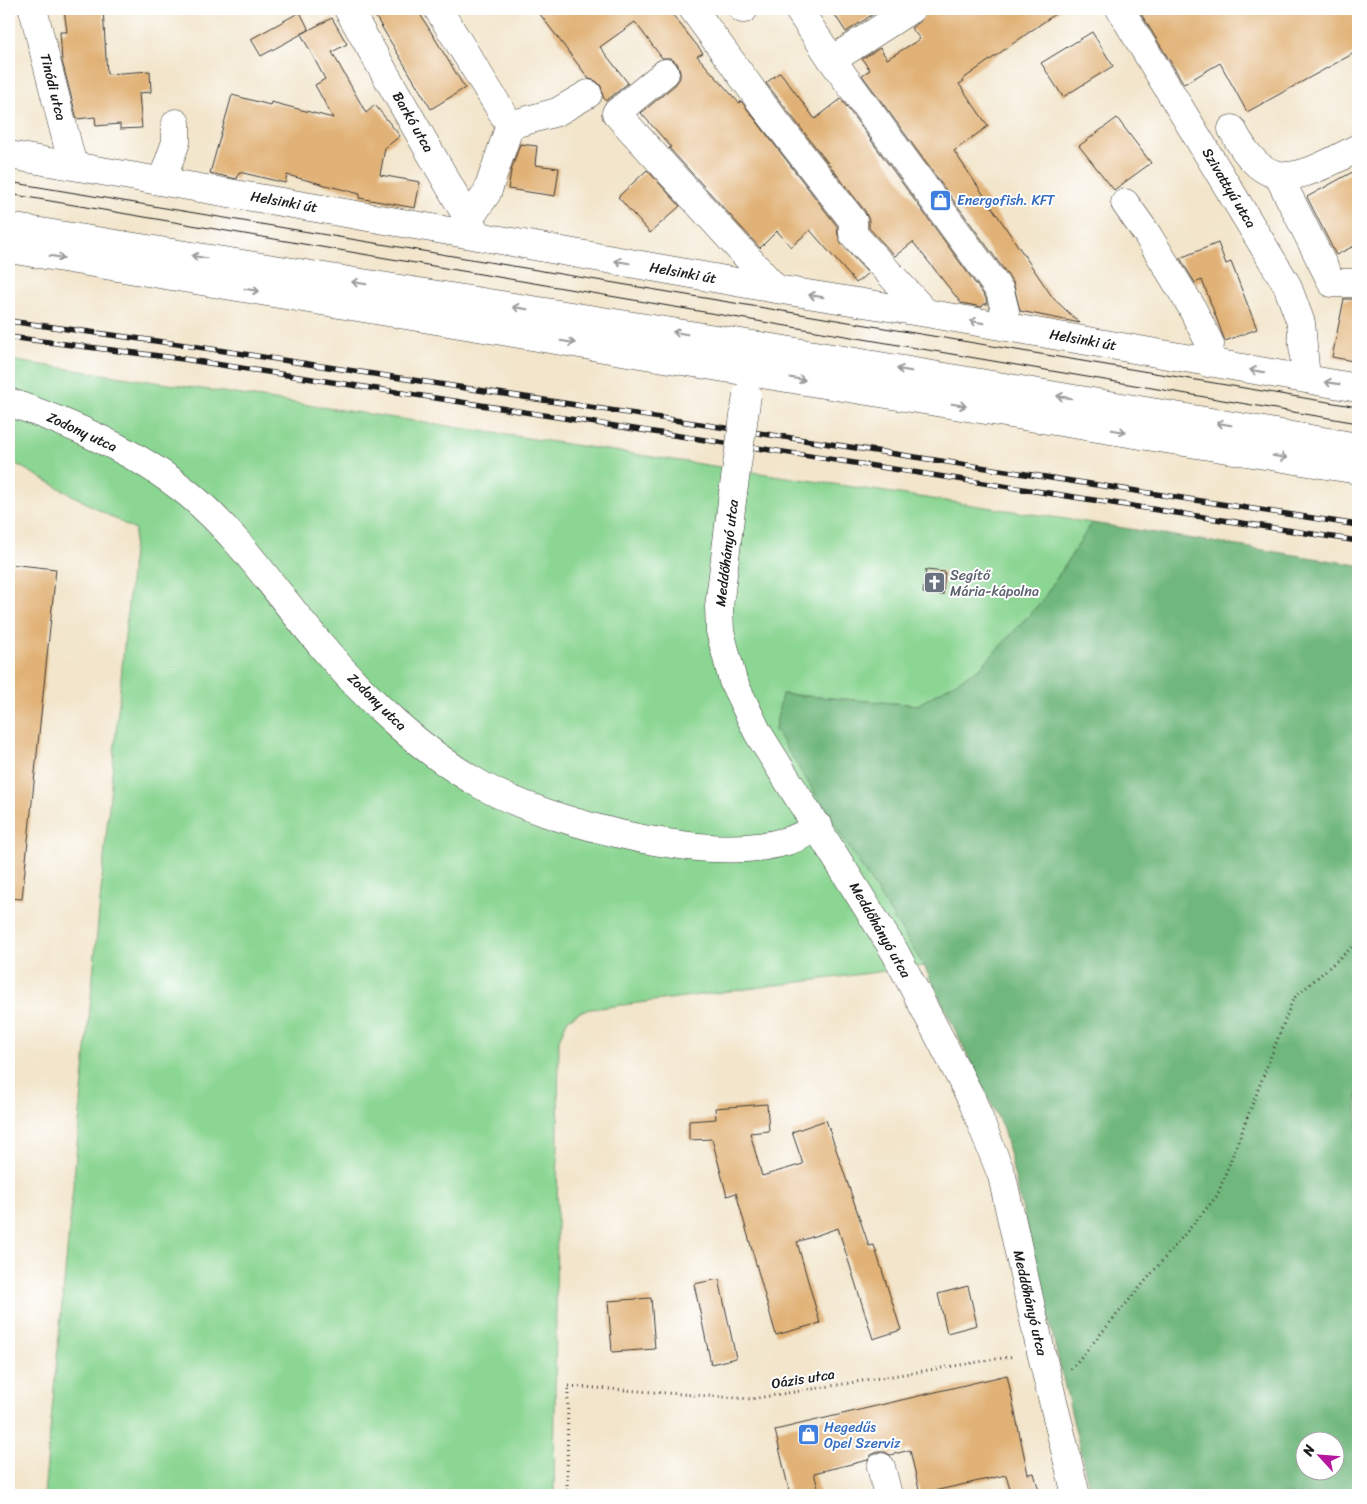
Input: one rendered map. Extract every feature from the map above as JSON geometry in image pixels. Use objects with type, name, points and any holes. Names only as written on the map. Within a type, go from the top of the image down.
[{"type":"street","name":"Tinódi utca","points":[[33,9],[73,166]]},
{"type":"street","name":"Barkó utca","points":[[348,9],[474,228]]},
{"type":"street","points":[[438,9],[510,125]]},
{"type":"street","points":[[693,9],[763,106],[853,221],[854,234],[926,313]]},
{"type":"street","points":[[798,9],[832,60],[1000,291],[1005,311],[1003,326]]},
{"type":"street","points":[[832,60],[911,9]]},
{"type":"street","name":"Szivattyú utca","points":[[1120,9],[1287,285],[1301,323],[1306,379]]},
{"type":"street","points":[[664,73],[616,113],[776,289]]},
{"type":"street","points":[[510,125],[557,112],[588,94]]},
{"type":"street","points":[[162,181],[176,142],[176,122]]},
{"type":"street","points":[[474,228],[510,125]]},
{"type":"street","points":[[1232,129],[1251,159],[1264,170],[1278,175],[1292,176],[1309,172],[1358,148]]},
{"type":"street","name":"Helsinki út","points":[[9,155],[162,181],[474,228],[776,289],[1003,326],[1358,388]]},
{"type":"street","points":[[1278,175],[1332,283],[1358,283]]},
{"type":"street","points":[[1125,203],[1147,234],[1191,306],[1210,344],[1208,362]]},
{"type":"street","points":[[9,227],[779,349],[1358,446]]},
{"type":"street","points":[[9,249],[749,383],[1358,470]]},
{"type":"street","points":[[728,341],[742,355],[749,383]]},
{"type":"street","points":[[749,383],[762,358],[779,349]]},
{"type":"street","name":"Meddőhányó utca","points":[[749,383],[719,607],[720,631],[726,660],[740,697],[758,733],[895,952],[971,1098],[1002,1176],[1041,1352],[1076,1495]]},
{"type":"street","name":"Zodony utca","points":[[9,402],[84,430],[148,466],[188,494],[226,528],[321,646],[388,716],[449,765],[483,786],[549,813],[620,834],[682,845],[709,848],[760,847],[788,841],[819,828]]},
{"type":"street","points":[[881,1467],[888,1495]]},
{"type":"path","points":[[1051,1392],[1217,1196],[1293,999],[1358,942]]},
{"type":"path","name":"Oázis utca","points":[[567,1495],[568,1386],[751,1399],[1041,1352]]},
{"type":"green space","points":[[9,360],[1092,523],[1042,601],[980,668],[918,705],[782,694],[775,730],[924,966],[584,1010],[568,1019],[559,1039],[554,1495],[44,1495],[135,530],[9,460]]},
{"type":"green space","points":[[1092,523],[1358,565],[1358,1495],[1091,1495],[1003,1128],[924,966],[775,730],[782,694],[917,705],[980,668],[1042,601]]},
{"type":"building","points":[[64,9],[103,9],[107,74],[150,71],[151,92],[139,93],[142,128],[120,129],[120,124],[96,126],[95,117],[77,119],[62,61],[60,32],[67,32]]},
{"type":"building","points":[[371,9],[417,9],[465,88],[431,109]]},
{"type":"building","points":[[536,9],[668,9],[703,53],[697,56],[739,103],[741,101],[837,226],[842,245],[868,273],[856,283],[810,230],[791,247],[777,231],[760,248],[669,148],[671,147],[641,113],[675,85],[680,78],[680,71],[677,63],[670,58],[662,58],[635,22],[600,47],[628,83],[606,101],[603,97],[601,86],[596,81],[589,79]]},
{"type":"building","points":[[831,9],[881,9],[846,32]]},
{"type":"building","points":[[932,9],[1062,9],[963,79],[964,81],[959,84],[988,126],[954,151],[1053,298],[1080,323],[1020,311],[1013,282],[862,75],[870,70],[862,59],[880,48],[887,59],[920,39],[911,28],[920,22],[925,14]]},
{"type":"building","points":[[1138,9],[1358,9],[1358,51],[1247,112],[1220,63],[1184,84]]},
{"type":"building","points":[[300,12],[309,30],[261,56],[251,39]]},
{"type":"building","points":[[332,18],[347,44],[332,52],[366,113],[375,105],[400,136],[385,148],[380,175],[420,182],[415,208],[359,198],[360,194],[287,175],[285,183],[239,172],[237,179],[210,173],[232,95],[270,105],[271,102],[333,118],[315,85],[325,79],[301,34]]},
{"type":"building","points":[[1092,32],[1113,66],[1063,97],[1041,63]]},
{"type":"building","points":[[780,72],[815,119],[841,99],[986,298],[987,304],[984,304],[982,307],[961,303],[913,242],[895,256],[869,228],[869,220],[865,211],[766,83]]},
{"type":"building","points":[[1117,118],[1151,163],[1114,190],[1079,146]]},
{"type":"building","points":[[520,144],[537,146],[535,165],[559,168],[555,196],[508,189],[511,171]]},
{"type":"building","points":[[1358,169],[1358,244],[1336,255],[1307,197]]},
{"type":"building","points":[[647,170],[680,206],[650,233],[618,197]]},
{"type":"building","points":[[1218,243],[1226,264],[1231,262],[1257,329],[1225,341],[1202,280],[1195,283],[1180,258]]},
{"type":"building","points":[[1344,299],[1358,299],[1358,362],[1332,357]]},
{"type":"building","points":[[9,564],[56,569],[22,899],[9,898]]},
{"type":"building","name":"Segítő Mária-kápolna","points":[[926,570],[945,572],[943,595],[923,593]]},
{"type":"building","points":[[767,1104],[769,1131],[750,1133],[762,1176],[803,1164],[792,1132],[826,1120],[869,1246],[874,1245],[901,1330],[873,1339],[838,1228],[797,1242],[820,1323],[776,1335],[736,1193],[727,1196],[712,1139],[689,1140],[689,1121],[716,1119],[715,1108]]},
{"type":"building","points":[[719,1279],[736,1358],[711,1364],[694,1284]]},
{"type":"building","points":[[968,1286],[977,1325],[947,1333],[938,1294]]},
{"type":"building","points":[[651,1298],[655,1349],[612,1352],[608,1301]]},
{"type":"building","points":[[1007,1375],[1028,1474],[1034,1473],[1040,1495],[1012,1495],[1006,1475],[920,1494],[910,1450],[890,1455],[885,1452],[878,1452],[871,1455],[868,1460],[814,1473],[820,1495],[790,1495],[775,1430]]},
{"type":"tram line","points":[[9,182],[1358,407]]},
{"type":"tram line","points":[[9,194],[1358,423]]},
{"type":"railway","points":[[9,321],[185,345],[1358,525]]},
{"type":"railway","points":[[9,337],[183,359],[1358,541]]},
{"type":"place","name":"Energofish. KFT","points":[[941,200]]},
{"type":"place","name":"Segítő Mária-kápolna","points":[[934,583]]},
{"type":"place","name":"Hegedűs Opel Szerviz","points":[[808,1435]]}]
